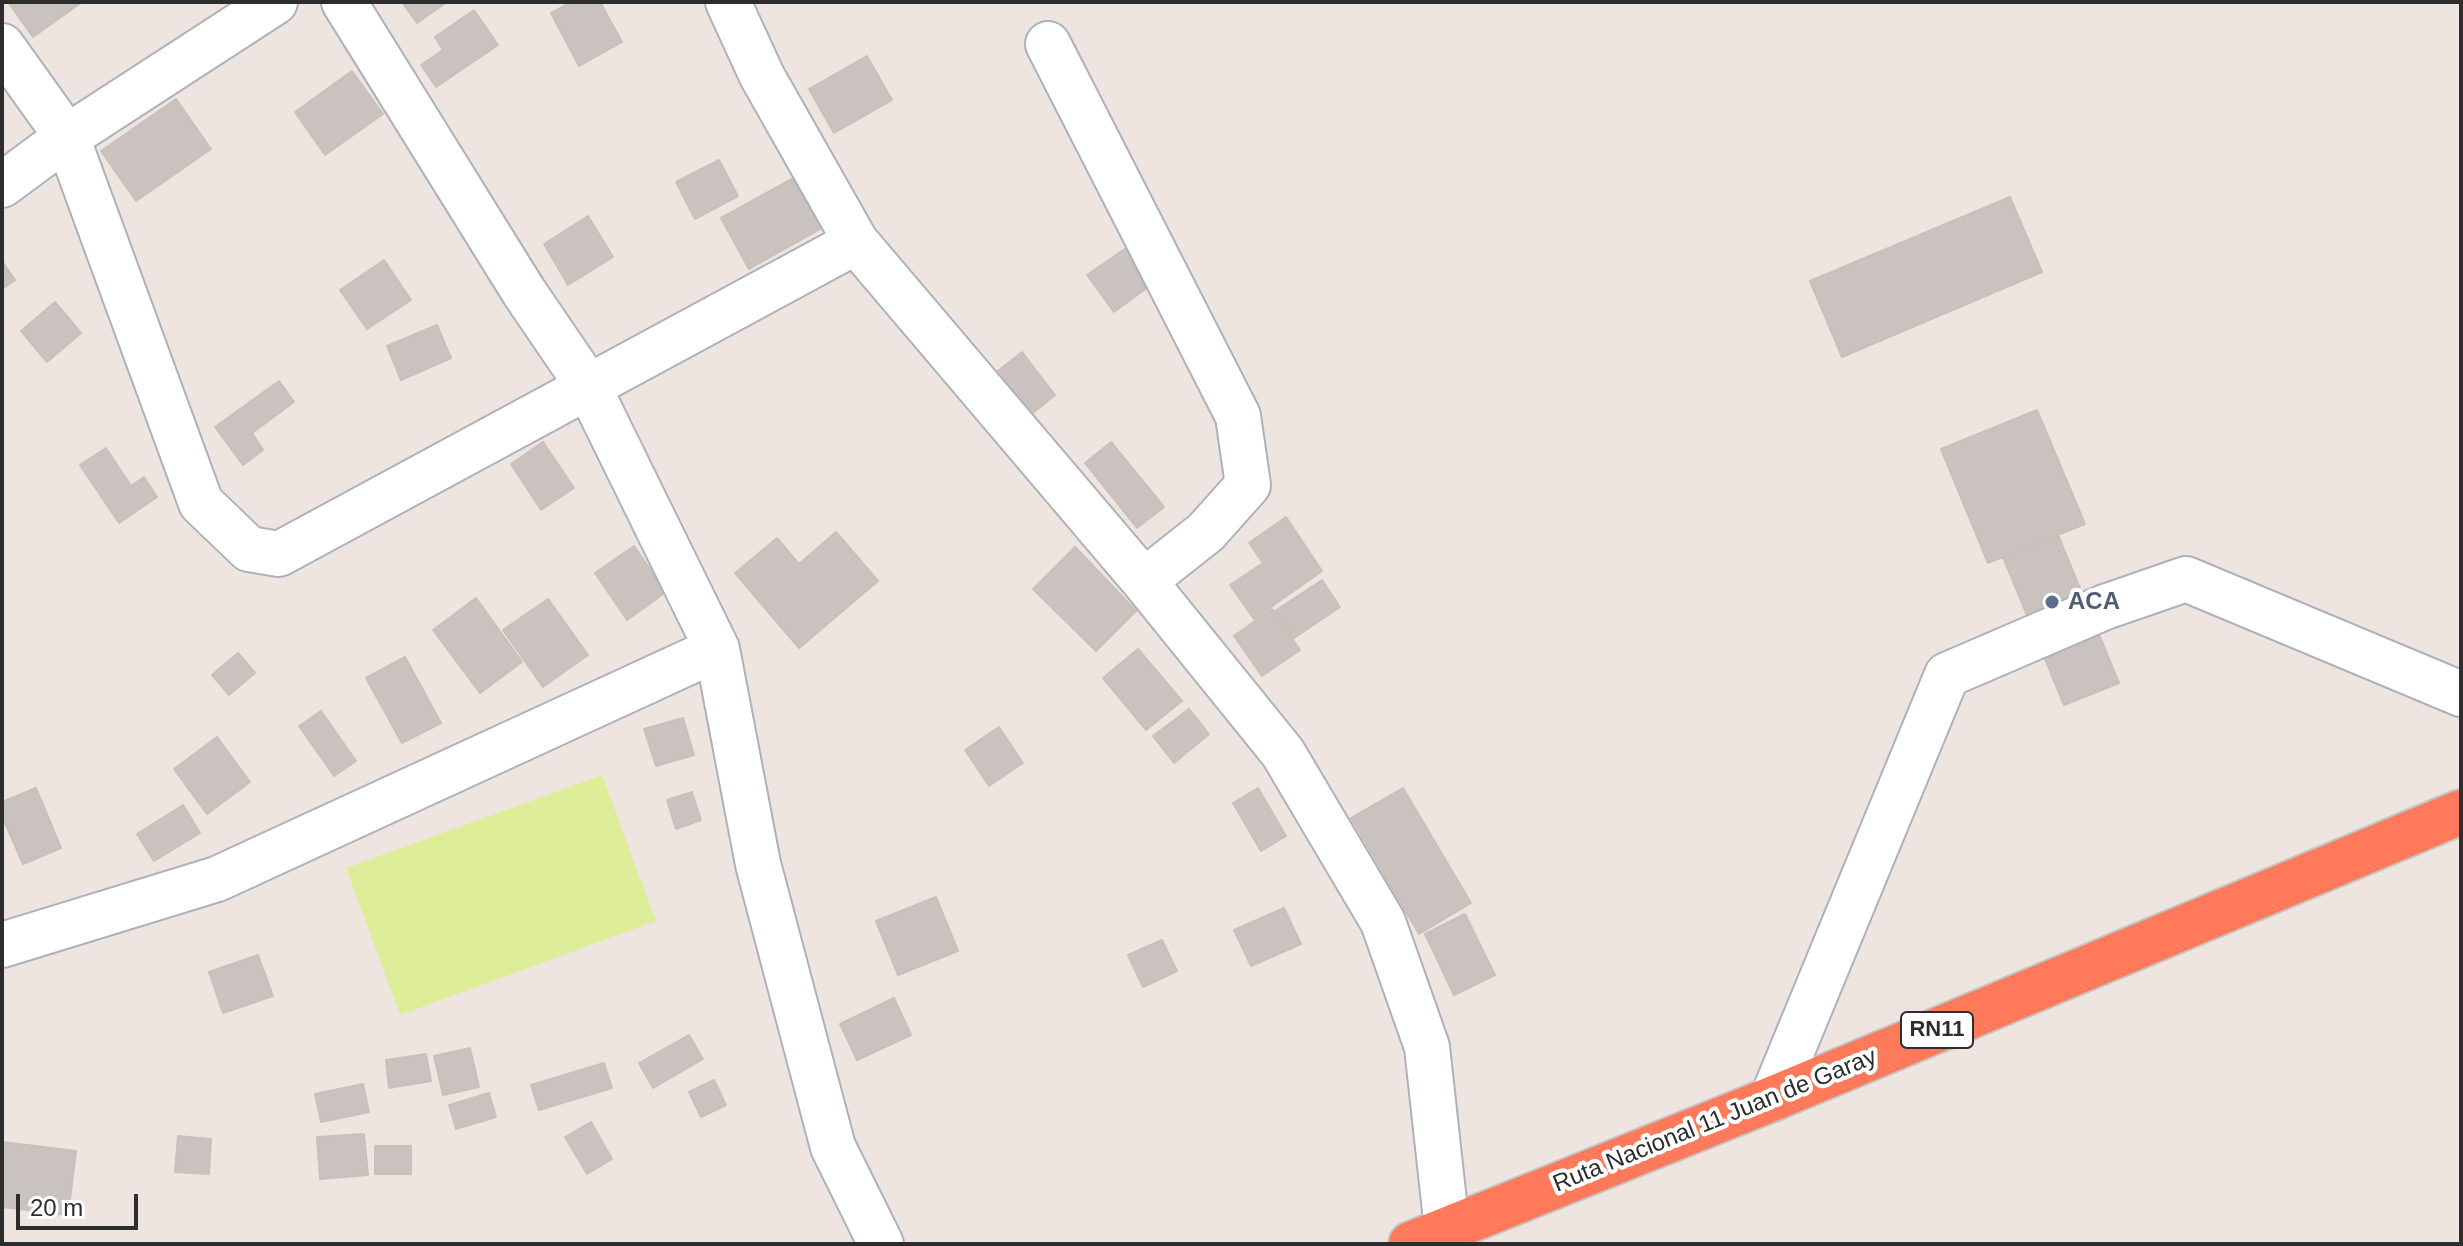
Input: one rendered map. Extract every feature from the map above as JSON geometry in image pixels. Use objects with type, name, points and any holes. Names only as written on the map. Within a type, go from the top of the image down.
[{"type":"highway","name":"Ruta Nacional 11 Juan de Garay","points":[[1429,1236],[1772,1099],[2461,812]]},
{"type":"street","points":[[2,185],[67,137],[275,2]]},
{"type":"street","points":[[344,2],[524,292],[588,386],[717,649],[758,864],[833,1147],[881,1244]]},
{"type":"street","points":[[728,2],[762,76],[856,242],[1144,581],[1283,753],[1383,922],[1427,1047],[1429,1236]]},
{"type":"street","points":[[1048,44],[1238,416],[1248,485],[1206,532],[1144,581]]},
{"type":"street","points":[[2,46],[67,137],[201,503],[249,549],[279,554],[856,242]]},
{"type":"street","points":[[1772,1099],[1947,675],[2105,607],[2186,579],[2461,694]]},
{"type":"street","points":[[2,945],[217,879],[717,649]]},
{"type":"green space","points":[[602,775],[656,921],[400,1015],[346,868]]},
{"type":"building","points":[[8,2],[82,2],[33,37]]},
{"type":"building","points":[[402,2],[447,2],[417,23]]},
{"type":"building","points":[[572,2],[600,2],[622,42],[579,66],[551,13]]},
{"type":"building","points":[[474,10],[498,45],[436,87],[421,65],[443,50],[435,37]]},
{"type":"building","points":[[867,56],[892,100],[834,133],[809,89]]},
{"type":"building","points":[[352,71],[383,114],[325,155],[295,112]]},
{"type":"building","points":[[176,99],[211,149],[136,201],[101,151]]},
{"type":"building","points":[[719,160],[738,196],[695,219],[676,182]]},
{"type":"building","points":[[801,174],[829,224],[749,269],[721,218]]},
{"type":"building","points":[[2010,197],[2042,272],[1842,357],[1810,281]]},
{"type":"building","points":[[588,216],[613,257],[568,285],[544,244]]},
{"type":"building","points":[[1129,246],[1155,282],[1114,312],[1087,275]]},
{"type":"building","points":[[384,260],[411,300],[367,329],[340,290]]},
{"type":"building","points":[[2,261],[15,280],[2,289]]},
{"type":"building","points":[[55,302],[81,333],[47,362],[21,331]]},
{"type":"building","points":[[437,325],[451,358],[401,380],[387,346]]},
{"type":"building","points":[[1022,352],[1055,395],[1028,417],[994,374]]},
{"type":"building","points":[[279,381],[294,402],[252,433],[263,450],[243,465],[215,427]]},
{"type":"building","points":[[2037,410],[2085,524],[1988,563],[1941,449]]},
{"type":"building","points":[[543,442],[574,488],[541,510],[511,464]]},
{"type":"building","points":[[1111,442],[1164,507],[1137,528],[1085,463]]},
{"type":"building","points":[[106,448],[131,486],[144,477],[157,497],[119,523],[80,465]]},
{"type":"building","points":[[1286,517],[1322,571],[1254,619],[1230,585],[1263,563],[1249,543]]},
{"type":"building","points":[[836,532],[878,581],[799,648],[735,573],[777,538],[799,564]]},
{"type":"building","points":[[2058,535],[2119,683],[2064,705],[2003,557]]},
{"type":"building","points":[[634,546],[666,592],[627,620],[595,573]]},
{"type":"building","points":[[1075,547],[1136,611],[1096,651],[1033,589]]},
{"type":"building","points":[[1322,580],[1340,607],[1294,638],[1275,611]]},
{"type":"building","points":[[476,598],[522,662],[480,693],[433,630]]},
{"type":"building","points":[[548,599],[588,655],[543,687],[503,630]]},
{"type":"building","points":[[1272,609],[1300,650],[1262,676],[1234,636]]},
{"type":"building","points":[[1138,649],[1182,701],[1146,730],[1103,678]]},
{"type":"building","points":[[238,653],[255,673],[229,695],[212,675]]},
{"type":"building","points":[[405,657],[441,723],[402,743],[366,678]]},
{"type":"building","points":[[1189,709],[1209,734],[1174,763],[1153,736]]},
{"type":"building","points":[[321,711],[356,761],[334,776],[299,726]]},
{"type":"building","points":[[683,718],[694,755],[656,766],[644,729]]},
{"type":"building","points":[[999,727],[1023,763],[989,786],[965,750]]},
{"type":"building","points":[[217,737],[250,782],[207,814],[174,769]]},
{"type":"building","points":[[36,788],[61,848],[23,864],[2,816],[2,802]]},
{"type":"building","points":[[1258,788],[1286,836],[1261,851],[1233,803]]},
{"type":"building","points":[[1403,788],[1471,903],[1419,934],[1351,818]]},
{"type":"building","points":[[692,792],[701,820],[676,829],[667,800]]},
{"type":"building","points":[[183,805],[200,833],[154,861],[137,834]]},
{"type":"building","points":[[936,897],[958,951],[898,975],[876,921]]},
{"type":"building","points":[[1284,908],[1301,944],[1251,966],[1234,930]]},
{"type":"building","points":[[1465,914],[1495,975],[1454,995],[1425,934]]},
{"type":"building","points":[[1162,940],[1177,971],[1143,987],[1128,955]]},
{"type":"building","points":[[258,955],[273,996],[223,1013],[209,972]]},
{"type":"building","points":[[894,998],[911,1035],[857,1060],[840,1024]]},
{"type":"building","points":[[689,1035],[703,1059],[653,1088],[639,1063]]},
{"type":"building","points":[[470,1048],[479,1087],[443,1095],[434,1056]]},
{"type":"building","points":[[426,1054],[431,1081],[389,1088],[386,1060]]},
{"type":"building","points":[[604,1063],[612,1088],[539,1110],[531,1085]]},
{"type":"building","points":[[714,1080],[726,1105],[701,1117],[689,1092]]},
{"type":"building","points":[[363,1084],[369,1112],[321,1122],[315,1094]]},
{"type":"building","points":[[489,1093],[496,1117],[456,1129],[449,1105]]},
{"type":"building","points":[[591,1122],[612,1159],[587,1174],[565,1137]]},
{"type":"building","points":[[364,1134],[368,1175],[320,1179],[317,1137]]},
{"type":"building","points":[[178,1136],[211,1139],[209,1174],[175,1172]]},
{"type":"building","points":[[3,1142],[76,1151],[68,1215],[2,1207]]},
{"type":"building","points":[[375,1146],[411,1146],[411,1174],[375,1174]]},
{"type":"place","name":"ACA","points":[[2052,602]]}]
